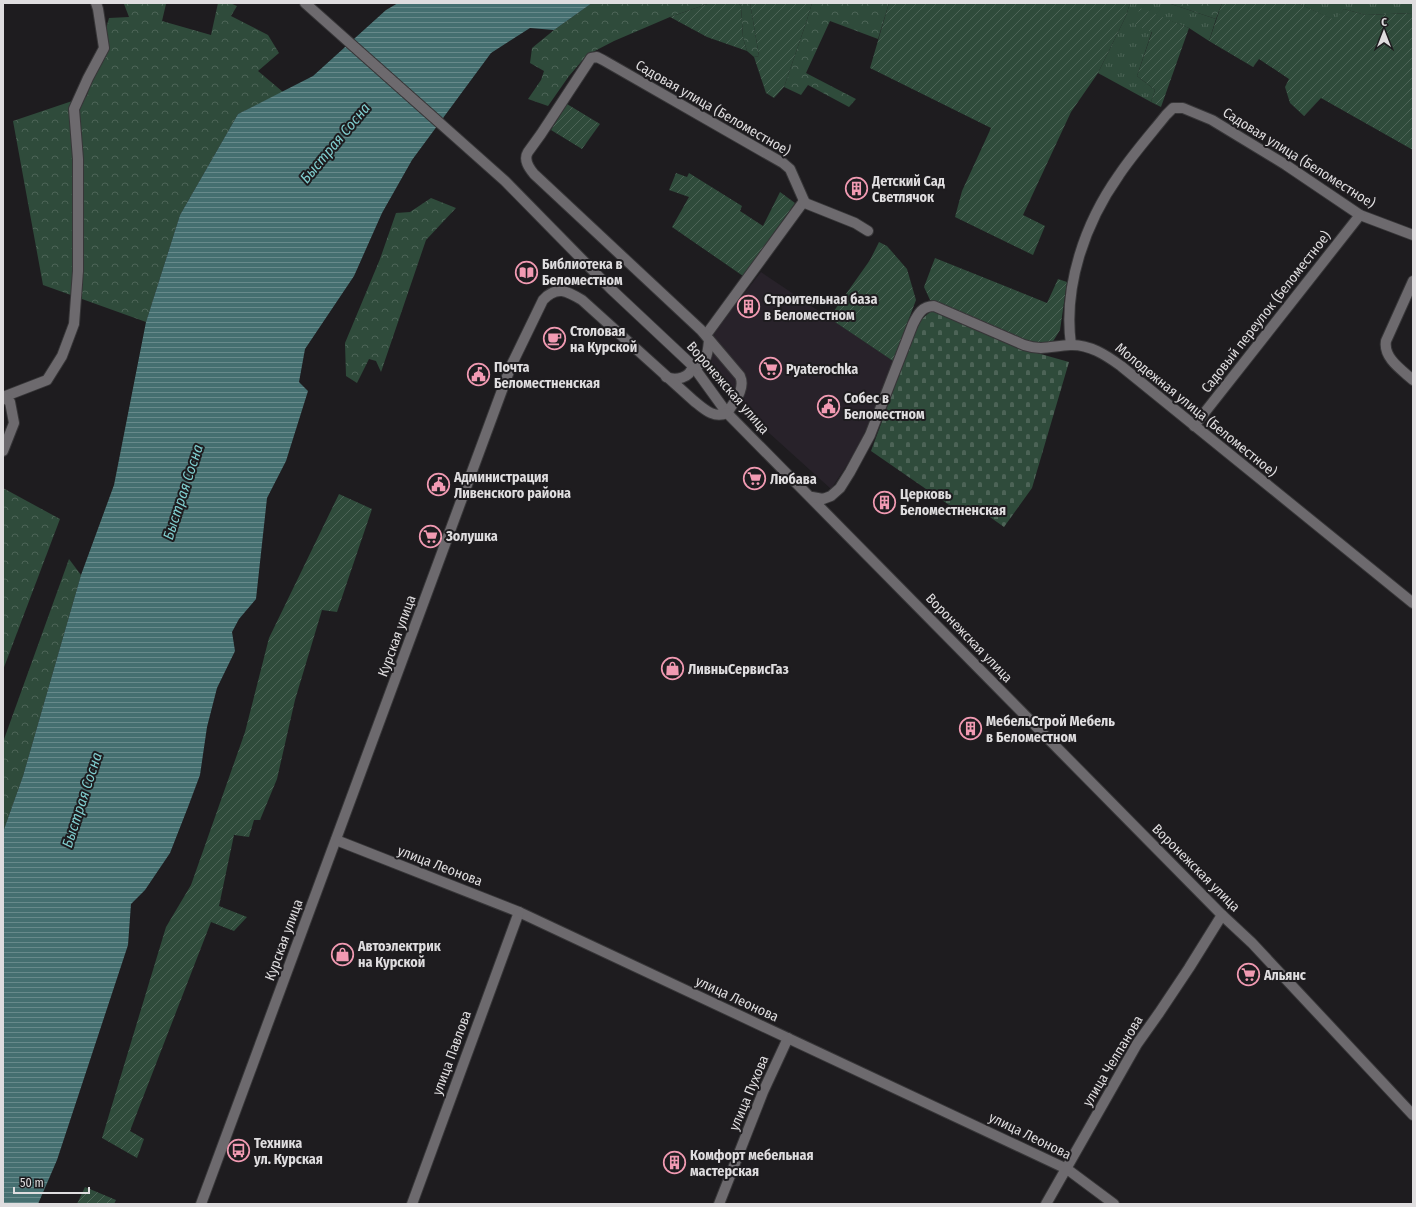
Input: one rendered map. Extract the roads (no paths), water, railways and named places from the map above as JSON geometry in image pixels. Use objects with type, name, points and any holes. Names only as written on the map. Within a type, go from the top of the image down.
[{"type":"street","points":[[3,397],[47,380],[62,356],[74,324],[78,271],[78,159],[74,109],[104,48],[96,3]]},
{"type":"street","name":"Воронежская улица","points":[[305,3],[505,181],[611,289],[693,366],[728,413],[1222,915],[1252,943],[1413,1115]]},
{"type":"street","name":"Садовая улица (Беломестное)","points":[[707,338],[534,174],[526,162],[526,155],[592,58],[597,57],[603,60],[783,163],[790,169],[804,201]]},
{"type":"street","name":"Садовая улица (Беломестное)","points":[[1071,345],[1069,314],[1076,267],[1101,204],[1119,175],[1173,108],[1183,108],[1212,120],[1286,165],[1360,215],[1413,235]]},
{"type":"street","points":[[665,376],[674,379],[684,377],[691,371],[693,366],[700,365],[704,361],[707,338],[804,201],[805,203],[856,223],[868,231]]},
{"type":"street","name":"Садовый переулок (Беломестное)","points":[[1194,426],[1360,215]]},
{"type":"street","points":[[1413,281],[1386,341],[1385,347],[1386,353],[1394,364],[1413,380]]},
{"type":"street","name":"Курская улица","points":[[201,1204],[511,366],[543,300],[554,292],[562,290],[570,292],[582,300],[665,376],[708,412],[718,416],[728,413]]},
{"type":"street","name":"Молодежная улица (Беломестное)","points":[[812,497],[823,499],[831,496],[840,488],[870,435],[911,330],[922,310],[931,306],[938,306],[1033,348],[1043,349],[1071,345],[1090,348],[1106,355],[1413,603]]},
{"type":"street","points":[[707,338],[740,376],[741,390],[728,413]]},
{"type":"street","points":[[3,397],[10,402],[14,423],[3,451]]},
{"type":"street","name":"улица Леонова","points":[[336,840],[519,912],[1067,1169],[1114,1204]]},
{"type":"street","name":"улица Павлова","points":[[412,1204],[519,912]]},
{"type":"street","name":"улица Челпанова","points":[[1046,1204],[1136,1044],[1190,968],[1222,915]]},
{"type":"street","name":"улица Пухова","points":[[719,1204],[763,1092],[788,1038]]},
{"type":"water","name":"Быстрая Сосна","points":[[398,3],[592,3],[554,30],[530,28],[491,53],[412,160],[382,213],[354,276],[305,349],[299,382],[308,391],[286,461],[267,498],[256,599],[239,619],[232,632],[235,651],[217,688],[207,727],[200,775],[170,853],[145,890],[131,904],[128,945],[57,1160],[38,1204],[3,1204],[3,832],[23,776],[81,575],[114,485],[146,322],[180,215],[238,114],[313,76],[386,10]]},
{"type":"place","name":"Детский Сад Светлячок","points":[[857,189]]},
{"type":"place","name":"Библиотека в Беломестном","points":[[526,272]]},
{"type":"place","name":"Строительная база в Беломестном","points":[[749,307]]},
{"type":"place","name":"Столовая на Курской","points":[[554,339]]},
{"type":"place","name":"Pyaterochka","points":[[771,369]]},
{"type":"place","name":"Почта Беломестненская","points":[[479,375]]},
{"type":"place","name":"Собес в Беломестном","points":[[828,406]]},
{"type":"place","name":"Любава","points":[[754,479]]},
{"type":"place","name":"Администрация Ливенского района","points":[[439,485]]},
{"type":"place","name":"Церковь Беломестненская","points":[[885,502]]},
{"type":"place","name":"Золушка","points":[[431,536]]},
{"type":"place","name":"ЛивныСервисГаз","points":[[672,669]]},
{"type":"place","name":"МебельСтрой Мебель в Беломестном","points":[[971,729]]},
{"type":"place","name":"Автоэлектрик на Курской","points":[[343,954]]},
{"type":"place","name":"Альянс","points":[[1249,975]]},
{"type":"place","name":"Техника ул. Курская","points":[[238,1151]]},
{"type":"place","name":"Комфорт мебельная мастерская","points":[[675,1163]]}]
